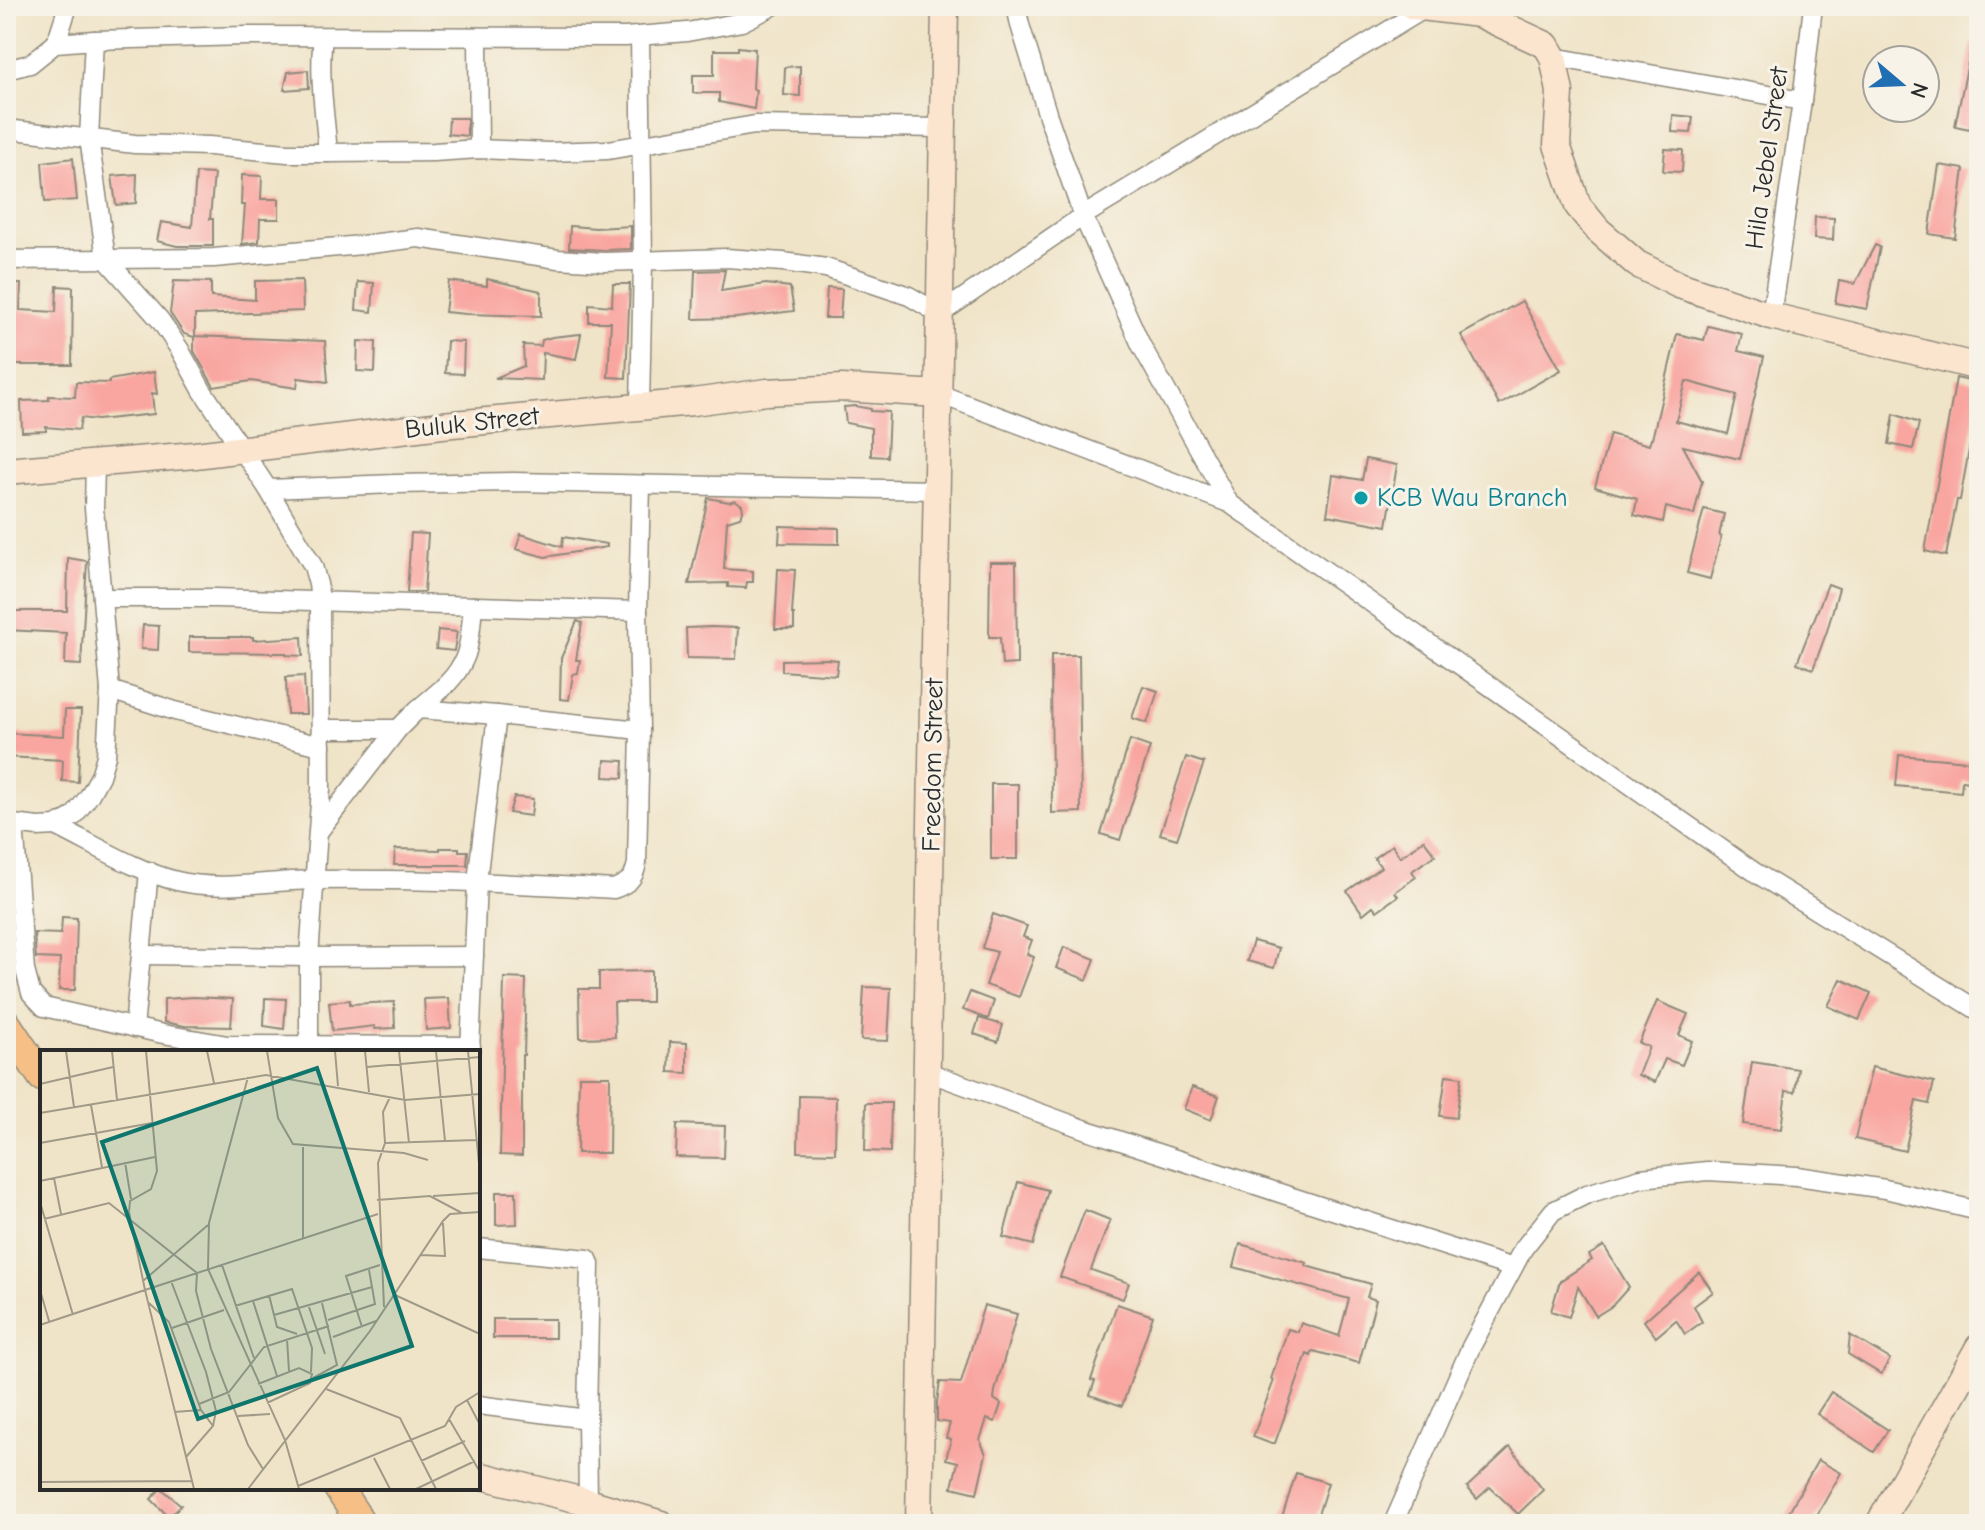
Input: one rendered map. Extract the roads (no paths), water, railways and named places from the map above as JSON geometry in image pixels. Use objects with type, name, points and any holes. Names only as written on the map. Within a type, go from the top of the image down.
[{"type":"main road","points":[[6,1023],[40,1074]]},
{"type":"main road","points":[[339,1490],[362,1524]]},
{"type":"street","points":[[6,70],[30,64],[56,43],[68,6]]},
{"type":"street","points":[[56,43],[246,36],[640,36],[687,32],[742,22],[773,6]]},
{"type":"street","name":"Freedom Street","points":[[919,1524],[945,6]]},
{"type":"street","points":[[1016,6],[1048,116],[1083,216],[1141,345],[1229,503]]},
{"type":"street","name":"Hila Jebel Street","points":[[1771,316],[1813,6]]},
{"type":"street","points":[[6,260],[214,258],[418,238],[558,259],[604,262],[726,258],[826,268],[909,296],[940,314],[1083,216],[1423,7],[1479,14],[1546,45],[1553,57],[1560,92],[1557,145],[1578,206],[1598,230],[1637,264],[1679,285],[1771,316],[1979,367]]},
{"type":"street","points":[[640,36],[643,260],[640,407]]},
{"type":"street","points":[[323,37],[322,94],[328,153]]},
{"type":"street","points":[[478,38],[479,149]]},
{"type":"street","points":[[94,40],[89,138],[106,259],[160,320],[180,350],[202,390],[268,489],[313,566],[318,584],[321,738],[319,831],[309,957],[309,1045]]},
{"type":"street","points":[[1553,57],[1802,101]]},
{"type":"street","points":[[6,129],[135,144],[328,153],[608,150],[755,125],[942,128]]},
{"type":"street","name":"Buluk Street","points":[[6,471],[242,449],[767,392],[842,388],[939,394]]},
{"type":"street","points":[[939,394],[1229,503],[1756,873],[1979,1011]]},
{"type":"street","points":[[95,464],[94,508],[110,690],[106,756],[100,776],[74,816],[56,826],[38,827],[10,822],[25,970],[31,993],[44,1007],[228,1049],[309,1045],[350,1049],[470,1049],[477,881],[497,715]]},
{"type":"street","points":[[268,489],[513,482],[937,490]]},
{"type":"street","points":[[56,826],[149,871],[178,881],[208,885],[314,880],[477,881],[614,889],[626,884],[634,877],[637,863],[641,485]]},
{"type":"street","points":[[102,598],[200,597],[638,611]]},
{"type":"street","points":[[319,831],[398,729],[458,670],[466,655],[473,606]]},
{"type":"street","points":[[110,690],[175,711],[321,738],[398,729]]},
{"type":"street","points":[[418,709],[640,730]]},
{"type":"street","points":[[134,1028],[149,871]]},
{"type":"street","points":[[142,955],[474,956]]},
{"type":"street","points":[[928,1072],[1084,1129],[1513,1268]]},
{"type":"street","points":[[1393,1524],[1471,1347],[1523,1249],[1553,1211],[1587,1194],[1641,1178],[1707,1171],[1797,1176],[1885,1189],[1979,1211]]},
{"type":"street","points":[[480,1248],[588,1259],[588,1502]]},
{"type":"street","points":[[1879,1524],[1979,1347]]},
{"type":"street","points":[[480,1405],[587,1419]]},
{"type":"street","points":[[480,1475],[661,1524]]},
{"type":"place","name":"KCB Wau Branch","points":[[1361,498]]}]
